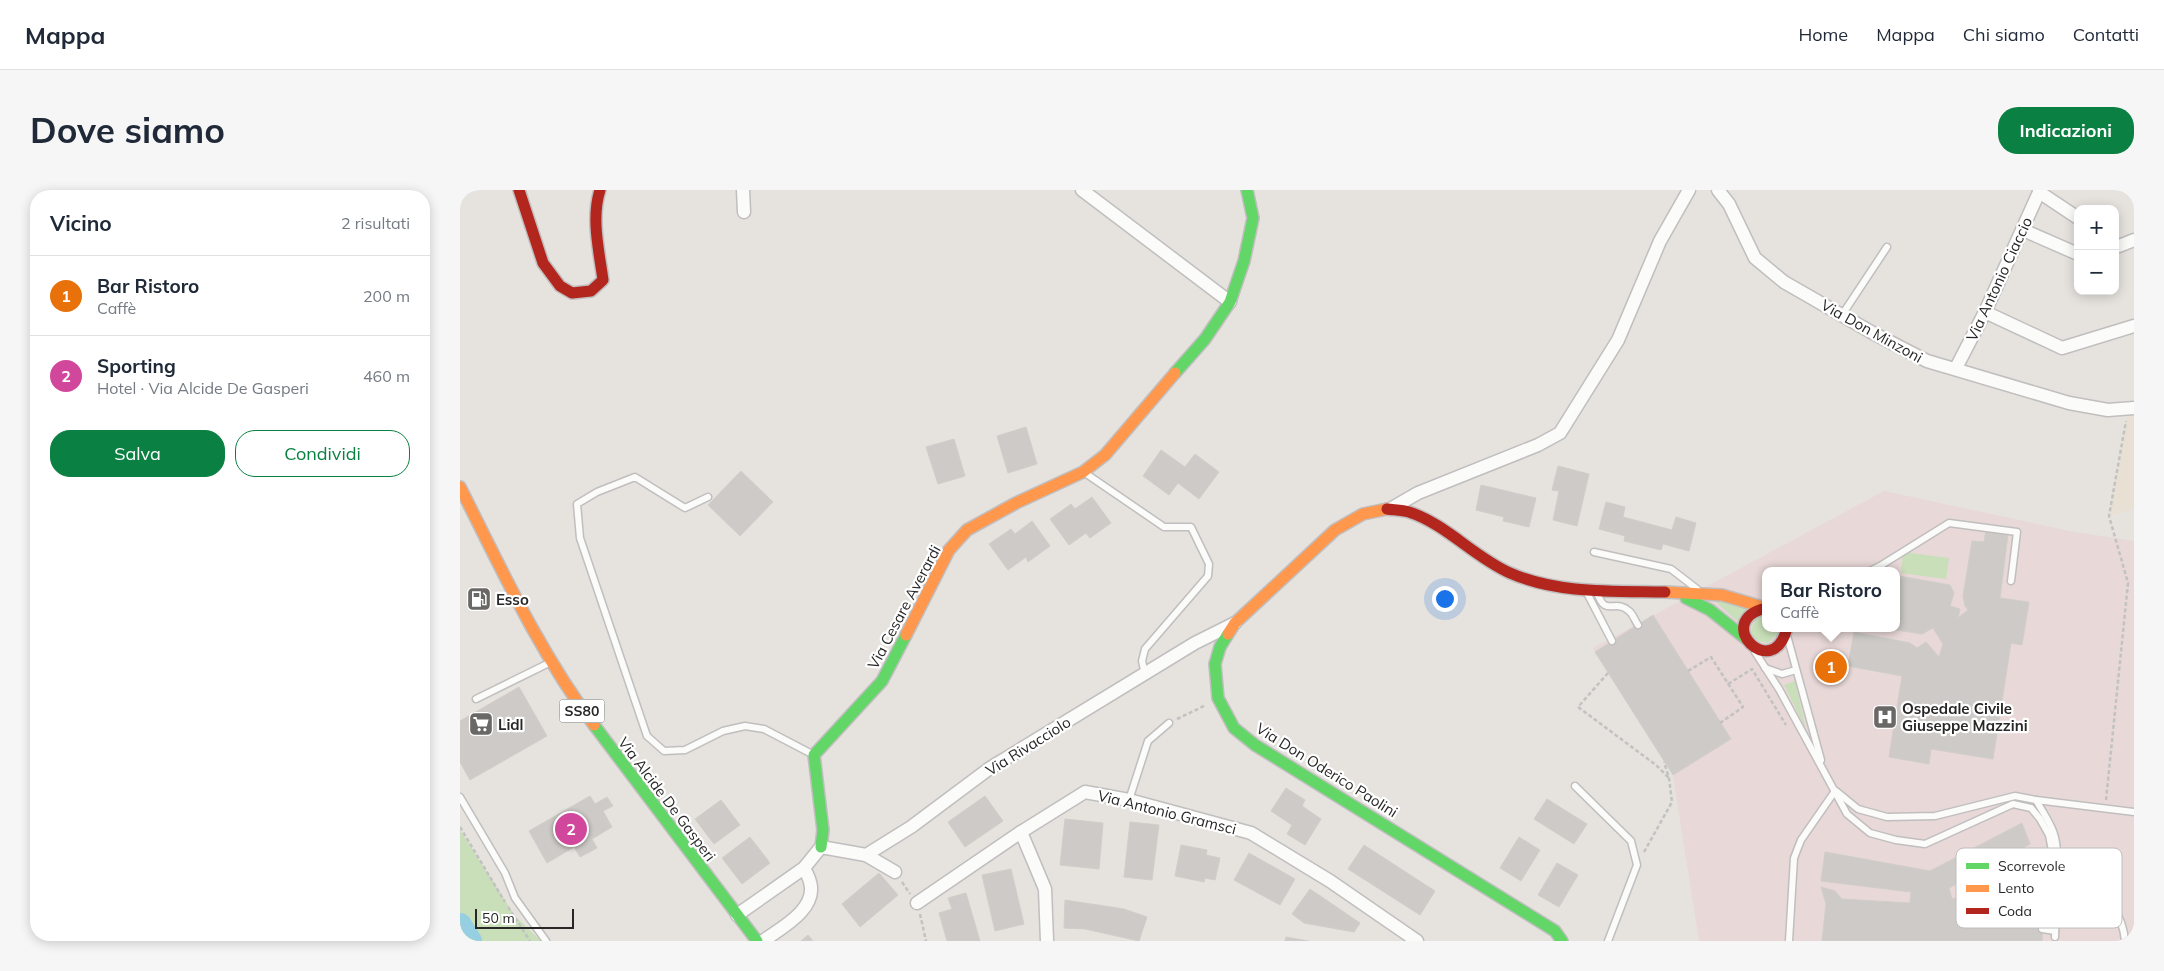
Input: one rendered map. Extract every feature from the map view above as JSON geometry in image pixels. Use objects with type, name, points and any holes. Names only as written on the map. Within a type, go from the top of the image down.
[{"type":"street","points":[[519,190],[543,263],[560,286],[572,293],[591,291],[603,280],[598,236],[597,196],[600,190]]},
{"type":"street","points":[[743,190],[744,212]]},
{"type":"street","points":[[1082,190],[1230,302]]},
{"type":"street","name":"Via Cesare Averardi","points":[[814,755],[882,681],[949,550],[968,530],[1016,503],[1084,472],[1105,455],[1204,339],[1230,302],[1244,261],[1253,218],[1246,190]]},
{"type":"street","points":[[1392,508],[1418,493],[1538,446],[1560,433],[1618,340],[1660,241],[1689,190]]},
{"type":"street","name":"Via Don Minzoni","points":[[1718,190],[1729,204],[1756,258],[1784,282],[1927,361],[2069,402],[2108,410],[2131,409]]},
{"type":"street","points":[[2039,191],[2074,215]]},
{"type":"street","name":"Via Antonio Ciaccio","points":[[1956,368],[1985,312],[2039,191]]},
{"type":"street","points":[[2023,230],[2074,252]]},
{"type":"street","points":[[2119,246],[2134,240]]},
{"type":"street","points":[[1985,312],[2062,348],[2134,326]]},
{"type":"street","name":"Via Alcide De Gasperi","points":[[460,487],[550,662],[586,716],[757,941]]},
{"type":"street","name":"Via Don Oderico Paolini","points":[[1562,941],[1555,931],[1255,745],[1234,728],[1218,698],[1215,664],[1220,647],[1235,623],[1335,530],[1352,518],[1372,510],[1392,508],[1414,514],[1429,521],[1491,564],[1511,574],[1547,584],[1591,590],[1669,592]]},
{"type":"street","points":[[1669,592],[1726,596],[1762,607]]},
{"type":"street","points":[[1669,592],[1700,602],[1729,624],[1758,651],[1773,650],[1784,640],[1787,632]]},
{"type":"street","points":[[1748,643],[1744,625],[1746,619],[1755,610],[1762,609]]},
{"type":"street","name":"Via Rivacciolo","points":[[866,855],[911,827],[990,768],[1195,643],[1235,623]]},
{"type":"street","points":[[740,920],[804,868],[822,847],[823,830],[814,755]]},
{"type":"street","name":"Via Antonio Gramsci","points":[[917,903],[1021,832],[1085,792],[1129,800],[1251,833],[1330,881],[1417,941]]},
{"type":"street","points":[[1021,832],[1045,889],[1047,941]]},
{"type":"street","points":[[822,847],[866,855],[895,872]]},
{"type":"street","points":[[763,941],[789,923],[809,902],[811,883],[804,868]]},
{"type":"lane","points":[[1842,315],[1887,247]]},
{"type":"lane","points":[[1084,472],[1164,527],[1191,526],[1209,564],[1208,576],[1146,649],[1142,662],[1144,674]]},
{"type":"lane","points":[[708,497],[685,508],[635,477],[597,492],[577,504],[580,538],[647,736],[664,751],[685,750],[723,731],[745,726],[764,728],[814,755]]},
{"type":"lane","points":[[1883,567],[1949,523],[2016,532],[2011,581]]},
{"type":"lane","points":[[1594,552],[1671,569],[1704,594]]},
{"type":"lane","points":[[1591,590],[1600,603],[1605,606],[1623,607],[1629,611],[1638,625]]},
{"type":"lane","points":[[1591,590],[1612,641]]},
{"type":"lane","points":[[1787,632],[1814,740],[1826,775]]},
{"type":"lane","points":[[1748,643],[1765,668],[1847,814],[1870,833],[1896,840],[1925,844],[2013,804],[2031,808],[2049,835],[2051,848]]},
{"type":"lane","points":[[476,699],[550,662]]},
{"type":"lane","points":[[1765,668],[1782,674],[1796,670]]},
{"type":"lane","points":[[1129,800],[1148,741],[1169,723]]},
{"type":"lane","points":[[1575,786],[1630,842],[1637,864],[1608,941]]},
{"type":"lane","points":[[1835,791],[1858,809],[1887,817],[1935,816],[2015,796],[2134,812]]},
{"type":"lane","points":[[1789,941],[1794,858],[1801,840],[1835,791]]},
{"type":"lane","points":[[460,797],[505,873],[515,898],[546,941]]},
{"type":"lane","points":[[2036,800],[2051,824],[2057,848]]},
{"type":"lane","points":[[2122,925],[2125,941]]},
{"type":"lane","points":[[2042,930],[2055,934],[2055,928]]},
{"type":"path","points":[[2106,808],[2128,583],[2109,516],[2131,409]]},
{"type":"path","points":[[1688,671],[1711,657],[1743,707],[1720,723]]},
{"type":"path","points":[[1728,684],[1752,669],[1787,726]]},
{"type":"path","points":[[1608,673],[1578,707],[1656,765],[1669,778]]},
{"type":"path","points":[[1169,723],[1206,705]]},
{"type":"path","points":[[1637,864],[1672,802],[1669,778],[1664,762]]},
{"type":"path","points":[[460,827],[530,941]]},
{"type":"shaded area","points":[[2134,408],[2134,509],[2109,516],[2128,410]]},
{"type":"shaded area","name":"Ospedale Civile Giuseppe Mazzini","points":[[1884,491],[2074,532],[2134,541],[2134,941],[1699,941],[1673,775],[1593,648]]},
{"type":"green space","points":[[1903,552],[1949,558],[1946,579],[1901,573]]},
{"type":"green space","points":[[1714,600],[1748,608],[1738,622]]},
{"type":"green space","points":[[1762,616],[1762,632],[1778,632],[1768,643],[1758,640],[1753,635],[1752,628],[1756,618]]},
{"type":"green space","points":[[1795,681],[1806,729],[1784,685]]},
{"type":"green space","points":[[460,830],[515,916],[541,941],[460,941]]},
{"type":"building","points":[[1026,427],[1037,464],[1008,473],[997,436]]},
{"type":"building","points":[[954,439],[965,476],[938,484],[926,447]]},
{"type":"building","points":[[1161,450],[1185,467],[1195,454],[1219,472],[1199,499],[1178,483],[1169,495],[1143,476]]},
{"type":"building","points":[[1558,466],[1589,474],[1577,526],[1553,520],[1559,491],[1552,490]]},
{"type":"building","points":[[741,471],[773,502],[740,536],[708,505]]},
{"type":"building","points":[[1481,485],[1536,498],[1529,527],[1503,521],[1504,517],[1476,510]]},
{"type":"building","points":[[1092,497],[1111,523],[1090,538],[1086,533],[1069,545],[1050,519],[1071,504],[1075,509]]},
{"type":"building","points":[[1606,502],[1625,507],[1623,517],[1672,530],[1676,517],[1696,523],[1689,551],[1663,544],[1661,550],[1624,541],[1625,536],[1599,529]]},
{"type":"building","points":[[1032,521],[1050,546],[1028,562],[1026,557],[1008,570],[989,544],[1011,529],[1015,534]]},
{"type":"building","points":[[1986,530],[2008,534],[2000,598],[2029,602],[2022,645],[2011,643],[1993,759],[1931,749],[1929,764],[1889,757],[1902,676],[1848,666],[1854,632],[1910,643],[1917,648],[1926,642],[1939,657],[1943,644],[1933,628],[1922,634],[1900,631],[1900,576],[1950,585],[1954,593],[1950,606],[1960,609],[1958,618],[1968,610],[1963,596],[1972,541],[1984,542]]},
{"type":"building","points":[[1653,615],[1731,739],[1673,775],[1595,652]]},
{"type":"building","points":[[519,687],[547,736],[470,780],[460,762],[460,721]]},
{"type":"building","points":[[1286,788],[1305,800],[1302,806],[1321,819],[1305,845],[1287,834],[1292,825],[1271,811]]},
{"type":"building","points":[[590,796],[595,804],[607,797],[613,806],[603,811],[612,827],[592,839],[597,848],[580,857],[574,847],[547,863],[529,831]]},
{"type":"building","points":[[985,796],[1003,821],[965,847],[948,822]]},
{"type":"building","points":[[1547,799],[1587,824],[1574,844],[1534,819]]},
{"type":"building","points":[[721,800],[740,825],[714,844],[695,819]]},
{"type":"building","points":[[1065,819],[1103,823],[1099,869],[1060,865]]},
{"type":"building","points":[[1130,822],[1159,825],[1152,880],[1124,877]]},
{"type":"building","points":[[2022,823],[2030,844],[2023,848],[1974,848]]},
{"type":"building","points":[[750,837],[770,863],[742,884],[722,858]]},
{"type":"building","points":[[1519,837],[1540,850],[1521,881],[1500,868]]},
{"type":"building","points":[[1181,845],[1207,850],[1206,855],[1220,858],[1215,880],[1205,878],[1204,882],[1175,876]]},
{"type":"building","points":[[1364,845],[1435,891],[1420,915],[1348,869]]},
{"type":"building","points":[[1825,852],[1930,871],[1956,857],[1956,884],[1949,888],[1952,899],[1956,898],[1956,928],[2043,928],[2042,941],[1822,941],[1826,904],[1821,887],[1835,891],[1842,899],[1910,903],[1911,892],[1821,881]]},
{"type":"building","points":[[1249,853],[1295,879],[1280,905],[1234,880]]},
{"type":"building","points":[[1557,863],[1578,875],[1559,907],[1538,895]]},
{"type":"building","points":[[1011,869],[1024,924],[995,931],[982,875]]},
{"type":"building","points":[[879,873],[898,895],[860,927],[842,904]]},
{"type":"building","points":[[1310,889],[1360,923],[1354,932],[1304,923],[1292,914]]},
{"type":"building","points":[[966,893],[980,941],[947,941],[939,913],[952,909],[948,898]]},
{"type":"building","points":[[1065,900],[1124,909],[1147,917],[1139,941],[1085,929],[1064,928]]},
{"type":"building","points":[[808,935],[813,941],[801,941]]},
{"type":"building","points":[[1286,937],[1308,941],[1285,941]]},
{"type":"waterway","points":[[460,925],[470,941]]},
{"type":"traffic: fast","points":[[1175,373],[1205,339],[1230,302],[1244,261],[1253,218],[1247,190]]},
{"type":"traffic: fast","points":[[1686,598],[1710,610],[1745,638]]},
{"type":"traffic: fast","points":[[1228,634],[1220,647],[1215,664],[1218,698],[1234,728],[1255,745],[1555,931],[1562,941]]},
{"type":"traffic: fast","points":[[821,847],[823,830],[814,755],[882,681],[906,635]]},
{"type":"traffic: fast","points":[[594,725],[757,941]]},
{"type":"traffic: slow","points":[[906,635],[949,550],[967,530],[1016,503],[1083,472],[1105,455],[1175,373]]},
{"type":"traffic: slow","points":[[460,487],[538,639],[594,725]]},
{"type":"traffic: slow","points":[[1228,634],[1235,623],[1335,530],[1363,514],[1387,509]]},
{"type":"traffic: slow","points":[[1665,592],[1722,595],[1762,607]]},
{"type":"traffic: jam","points":[[519,190],[543,263],[560,286],[572,293],[591,291],[603,280],[596,223],[597,201],[600,190]]},
{"type":"traffic: jam","points":[[1387,509],[1406,511],[1422,517],[1448,532],[1497,566],[1528,580],[1547,585],[1586,590],[1665,592]]},
{"type":"traffic: jam","points":[[1762,610],[1751,615],[1744,624],[1745,635],[1751,644],[1760,650],[1770,650],[1780,644],[1785,632]]},
{"type":"place","name":"Esso","points":[[479,599]]},
{"type":"place","name":"Bar Ristoro","points":[[1831,667]]},
{"type":"place","name":"Ospedale Civile Giuseppe Mazzini","points":[[1885,717]]},
{"type":"place","name":"Lidl","points":[[481,724]]},
{"type":"place","name":"Sporting","points":[[571,829]]}]
